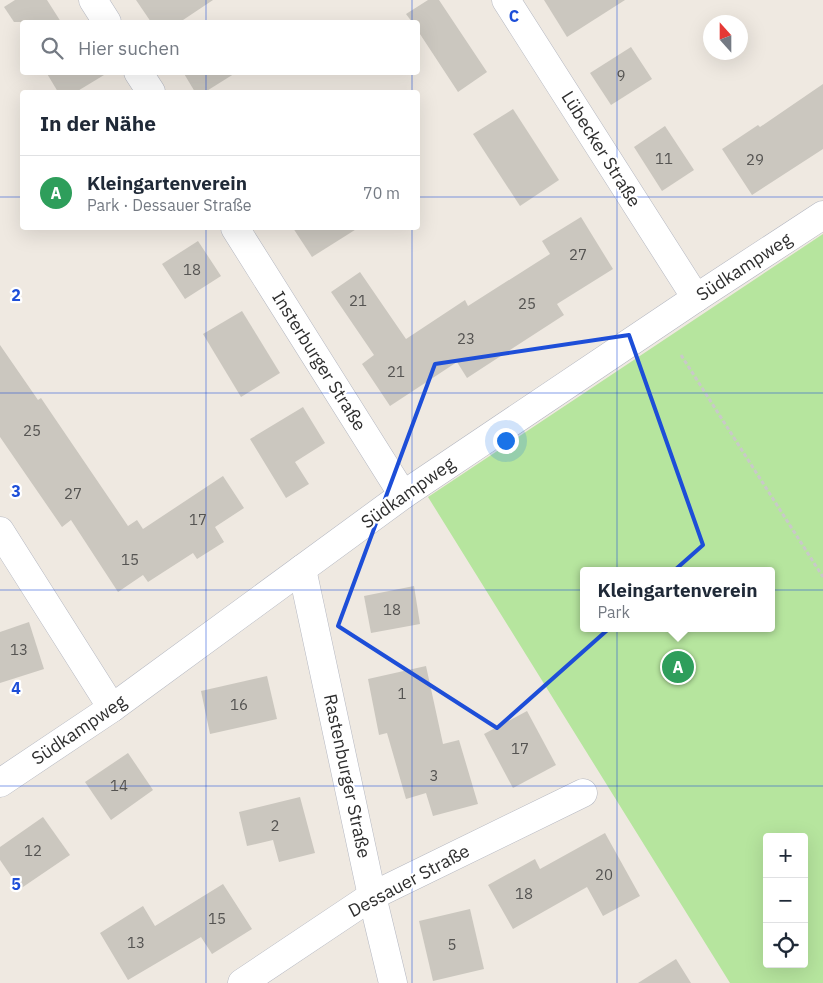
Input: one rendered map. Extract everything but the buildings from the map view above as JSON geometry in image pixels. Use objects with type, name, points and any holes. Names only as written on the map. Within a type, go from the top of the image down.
[{"type":"street","points":[[93,0],[106,20]]},
{"type":"street","name":"Lübecker Straße","points":[[506,0],[696,298]]},
{"type":"street","points":[[140,75],[150,90]]},
{"type":"street","name":"Südkampweg","points":[[0,783],[112,708],[403,495],[823,215]]},
{"type":"street","name":"Insterburger Straße","points":[[236,230],[403,495]]},
{"type":"street","points":[[0,531],[112,708]]},
{"type":"street","name":"Rastenburger Straße","points":[[302,569],[372,896],[393,983]]},
{"type":"street","name":"Dessauer Straße","points":[[242,983],[372,896],[584,793]]},
{"type":"path","points":[[681,355],[823,577]]},
{"type":"highlighted area","points":[[629,335],[703,545],[497,728],[338,626],[435,364]]},
{"type":"green space","points":[[823,234],[823,983],[730,983],[428,497]]},
{"type":"place","name":"Kleingartenverein","points":[[678,667]]}]
